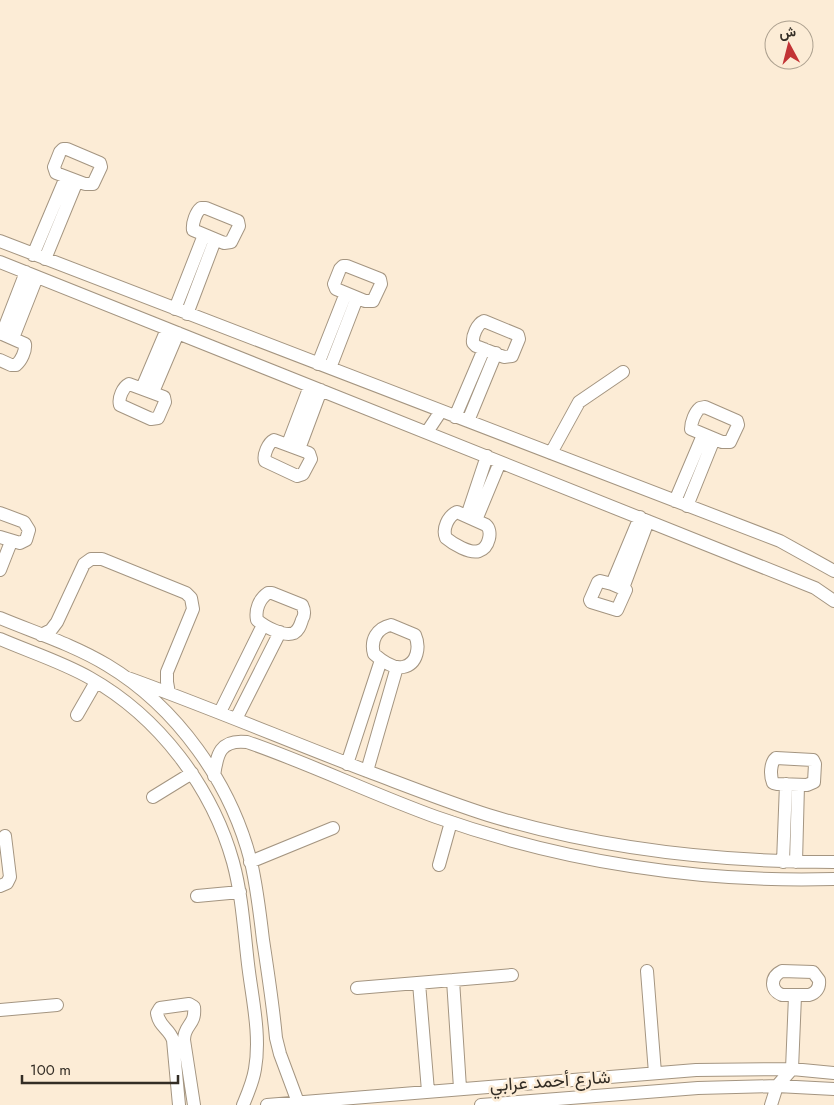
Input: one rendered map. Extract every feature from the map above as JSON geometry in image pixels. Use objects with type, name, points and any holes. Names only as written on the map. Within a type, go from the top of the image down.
[{"type":"street","points":[[39,257],[71,179]]},
{"type":"street","points":[[175,309],[210,238],[187,314]]},
{"type":"street","points":[[0,241],[780,541],[834,569]]},
{"type":"street","points":[[0,262],[815,588],[834,601]]},
{"type":"street","points":[[0,360],[13,366],[19,362],[25,348],[25,344],[5,335],[31,275]]},
{"type":"street","points":[[324,366],[351,296]]},
{"type":"street","points":[[148,390],[173,331]]},
{"type":"street","points":[[266,368],[275,347]]},
{"type":"street","points":[[455,416],[490,351],[468,421]]},
{"type":"street","points":[[551,453],[579,402],[623,372]]},
{"type":"street","points":[[293,446],[316,388]]},
{"type":"street","points":[[428,432],[441,411]]},
{"type":"street","points":[[674,501],[709,437],[687,506]]},
{"type":"street","points":[[487,456],[472,518],[500,462]]},
{"type":"street","points":[[0,513],[24,522],[28,527],[29,534],[26,540],[20,543],[5,540],[0,570]]},
{"type":"street","points":[[618,586],[644,519]]},
{"type":"street","points":[[41,635],[54,626],[84,564],[91,559],[102,559],[186,593],[191,598],[193,609],[167,672],[166,682],[169,693]]},
{"type":"street","points":[[272,592],[302,605],[304,615],[300,628],[291,634],[263,625],[257,620],[256,612],[261,600],[268,594],[272,592]]},
{"type":"street","points":[[0,618],[92,656],[125,677],[148,695],[169,716],[193,745],[214,776],[232,809],[250,862],[258,898],[276,1038],[299,1104]]},
{"type":"street","points":[[220,712],[263,625]]},
{"type":"street","points":[[391,625],[415,635],[418,648],[414,660],[410,664],[397,667],[381,660],[374,654],[373,643],[380,630],[391,625]]},
{"type":"street","points":[[236,719],[280,632]]},
{"type":"street","points":[[0,639],[74,670],[122,699],[150,723],[176,752],[192,773],[211,806],[220,825],[233,863],[240,892],[257,1041],[252,1081],[243,1105]]},
{"type":"street","points":[[347,764],[381,660]]},
{"type":"street","points":[[367,771],[397,667]]},
{"type":"street","points":[[125,677],[220,712],[391,781],[489,815],[588,839],[689,855],[789,862],[834,862]]},
{"type":"street","points":[[77,715],[96,682]]},
{"type":"street","points":[[214,776],[217,756],[220,750],[233,742],[246,742],[451,822],[543,848],[596,860],[650,869],[705,875],[760,879],[834,879]]},
{"type":"street","points":[[153,797],[192,773]]},
{"type":"street","points":[[386,798],[391,781]]},
{"type":"street","points":[[789,862],[792,785]]},
{"type":"street","points":[[439,865],[451,822]]},
{"type":"street","points":[[250,862],[333,828]]},
{"type":"street","points":[[0,886],[7,882],[10,877],[5,836]]},
{"type":"street","points":[[197,896],[240,892]]},
{"type":"street","points":[[647,971],[655,1073]]},
{"type":"street","points":[[357,988],[512,975]]},
{"type":"street","points":[[453,980],[460,1088]]},
{"type":"street","points":[[419,983],[428,1091]]},
{"type":"street","points":[[771,1105],[777,1086],[792,1069],[794,996]]},
{"type":"street","points":[[0,1010],[57,1005]]},
{"type":"street","points":[[179,1105],[173,1040],[168,1030],[159,1022],[158,1010],[190,1005],[194,1008],[194,1019],[187,1028],[184,1040],[194,1105]]},
{"type":"street","points":[[168,1030],[187,1028]]},
{"type":"street","points":[[256,1057],[280,1054]]},
{"type":"street","name":"شارع أحمد عرابي","points":[[267,1105],[353,1101],[460,1088],[696,1070],[792,1069],[834,1073]]},
{"type":"street","points":[[696,1070],[698,1088]]},
{"type":"street","points":[[481,1105],[698,1088],[777,1086],[834,1089]]}]
